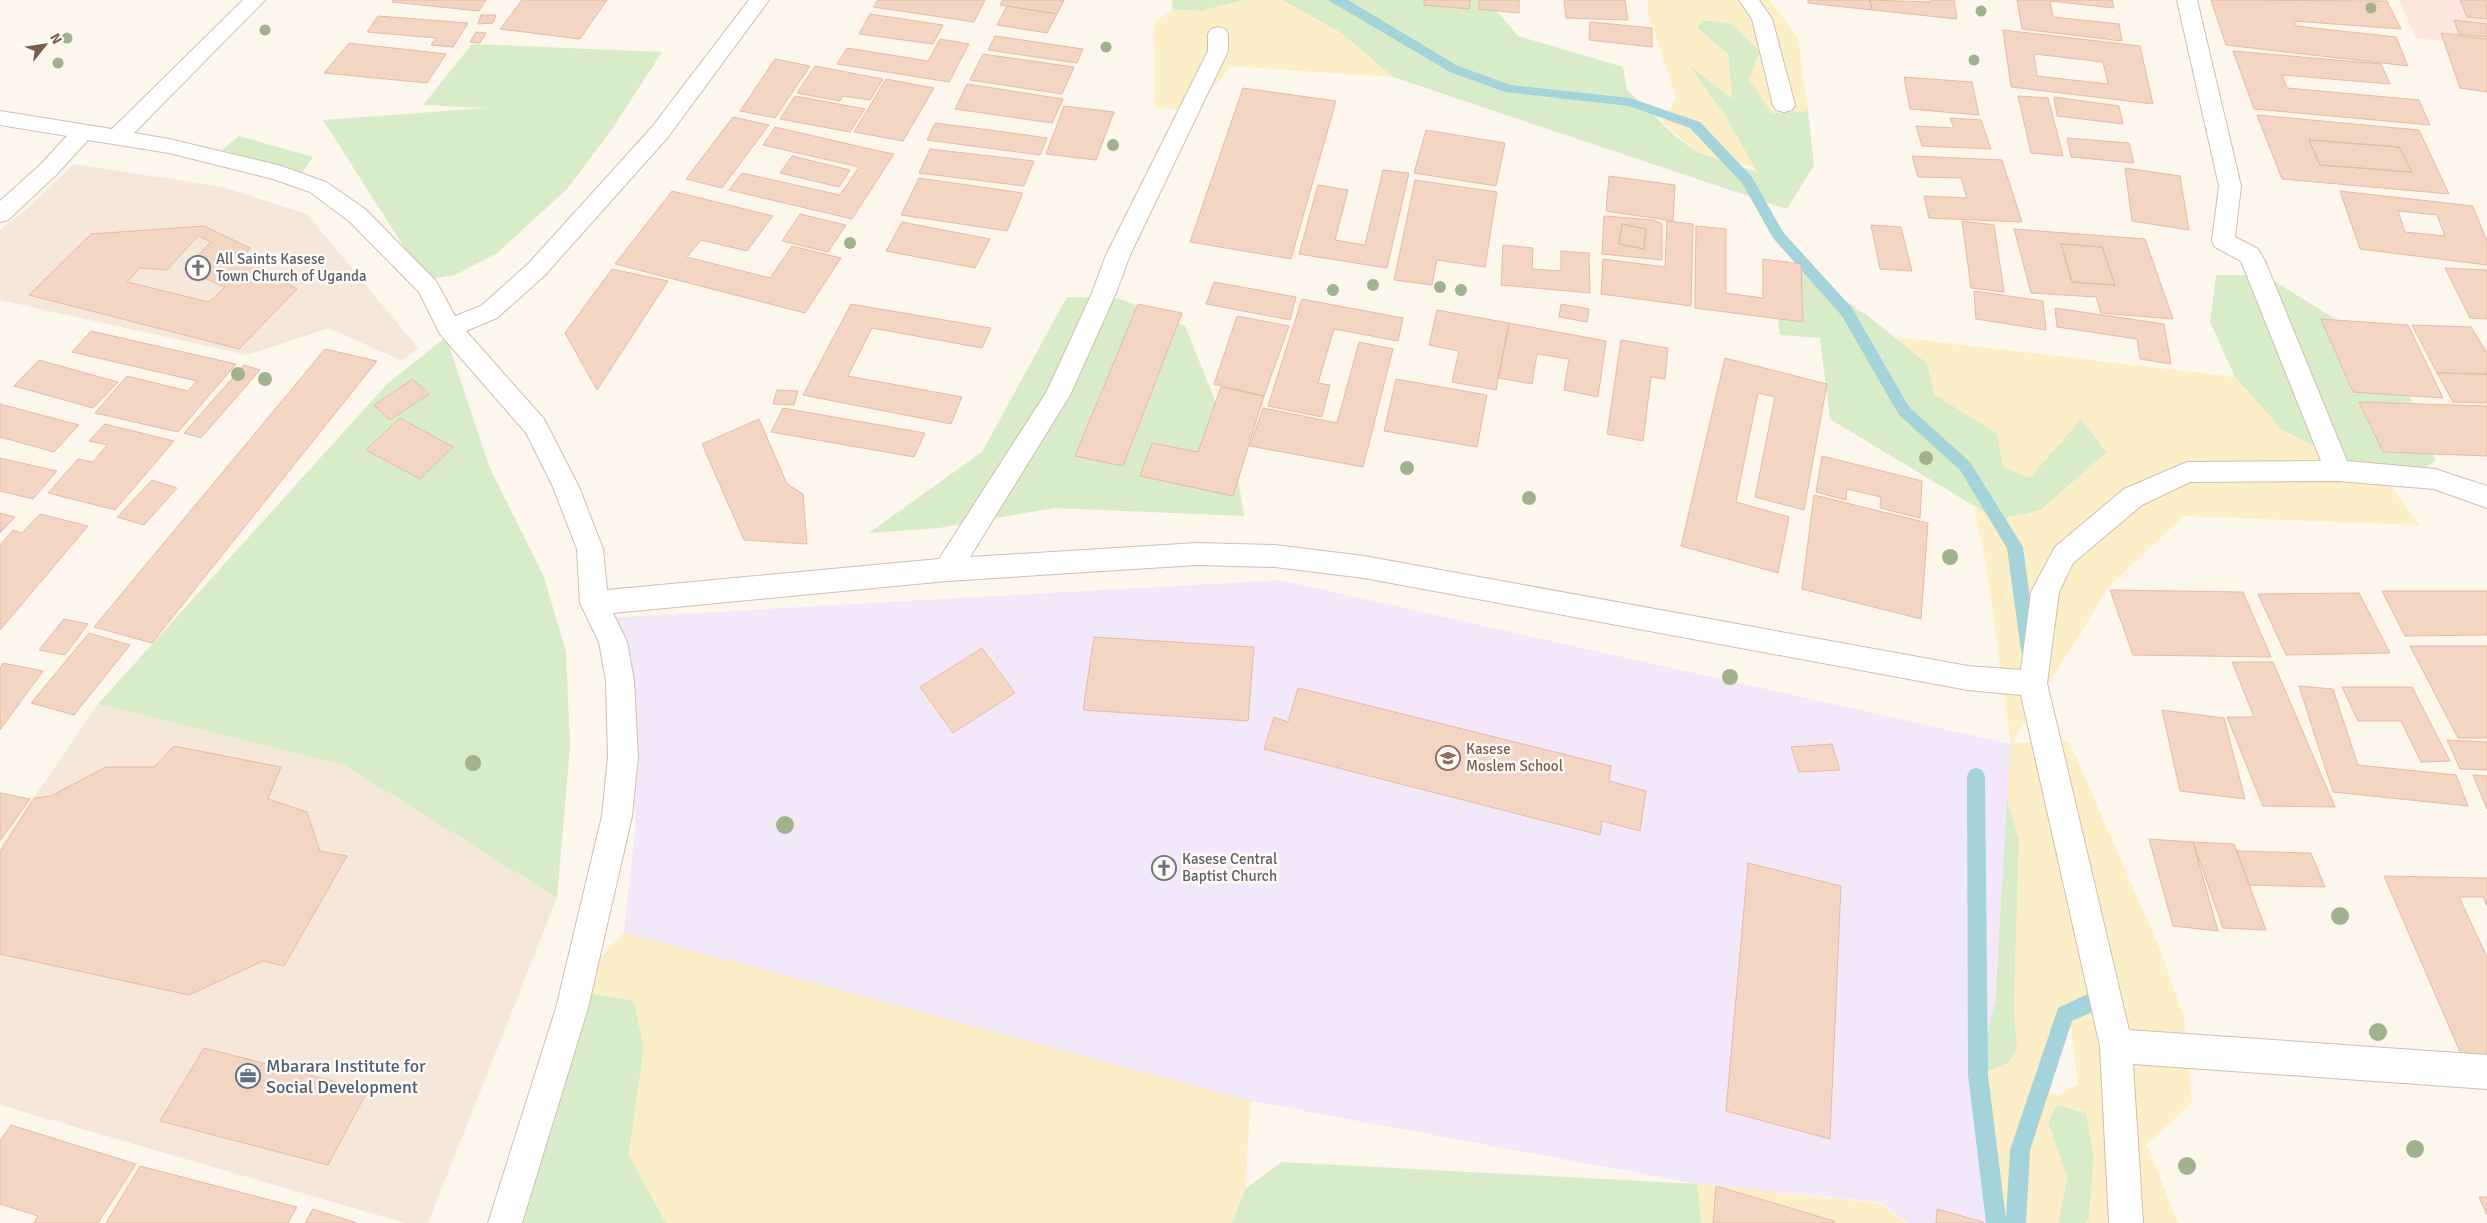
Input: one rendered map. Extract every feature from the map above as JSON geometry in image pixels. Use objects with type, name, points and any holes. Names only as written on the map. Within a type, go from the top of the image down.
[{"type":"street","points":[[118,136],[255,0]]},
{"type":"street","points":[[449,328],[489,312],[537,269],[660,132],[759,0]]},
{"type":"street","points":[[1750,0],[1762,19],[1784,105]]},
{"type":"street","points":[[2187,0],[2230,186],[2223,241],[2250,255],[2253,261],[2298,368],[2338,472]]},
{"type":"street","points":[[947,570],[1058,394],[1122,247],[1218,51],[1218,34]]},
{"type":"street","points":[[0,118],[118,136],[229,161],[318,187],[357,215],[428,287],[449,328],[535,426],[566,487],[590,549],[594,603],[612,642],[620,681],[623,757],[617,816],[572,1008],[505,1223]]},
{"type":"street","points":[[0,214],[48,170],[84,131]]},
{"type":"street","points":[[2126,1223],[2116,1046],[2033,683],[2044,592],[2064,555],[2133,498],[2187,472],[2338,472],[2435,479],[2487,497]]},
{"type":"street","points":[[594,603],[947,570],[1197,554],[1275,556],[1364,567],[1740,638],[1968,678],[2033,683]]},
{"type":"street","points":[[2116,1046],[2487,1072]]},
{"type":"shaded area","points":[[2399,0],[2487,0],[2487,46],[2416,38]]},
{"type":"shaded area","points":[[74,164],[222,187],[307,214],[418,348],[402,361],[329,328],[247,355],[0,300],[0,230],[29,207]]},
{"type":"shaded area","points":[[1279,580],[2011,744],[1986,1129],[1993,1223],[1907,1223],[1880,1202],[1697,1184],[1251,1101],[624,932],[636,821],[627,683],[608,618]]},
{"type":"shaded area","points":[[98,704],[346,766],[557,898],[428,1223],[405,1223],[0,1105],[0,847]]},
{"type":"green space","points":[[1172,0],[1244,0],[1201,11],[1173,10]]},
{"type":"green space","points":[[1282,0],[1495,0],[1497,11],[1518,36],[1623,67],[1627,90],[1676,137],[1697,152],[1757,172],[1724,114],[1687,63],[1731,98],[1728,54],[1697,28],[1702,20],[1730,23],[1760,51],[1772,113],[1808,111],[1814,165],[1787,209],[1393,77],[1341,33]]},
{"type":"green space","points":[[472,44],[662,52],[612,129],[567,189],[497,253],[455,275],[425,280],[323,120],[487,108],[423,105]]},
{"type":"green space","points":[[239,136],[313,157],[302,173],[222,150]]},
{"type":"green space","points":[[1787,260],[1869,317],[1927,363],[1935,395],[1997,433],[2059,443],[2081,419],[2107,452],[2041,510],[1998,520],[1974,506],[1830,419],[1820,338],[1780,335],[1772,281]]},
{"type":"green space","points":[[2216,275],[2264,275],[2345,325],[2396,363],[2436,461],[2391,486],[2282,430],[2235,377],[2210,322]]},
{"type":"green space","points":[[1067,297],[1118,298],[1185,326],[1233,445],[1244,516],[1054,508],[939,528],[869,533],[982,452]]},
{"type":"green space","points":[[446,337],[489,466],[544,577],[566,652],[570,747],[557,898],[346,766],[98,704],[386,385]]},
{"type":"green space","points":[[2007,799],[2019,839],[2014,1009],[2018,1050],[2008,1063],[1978,1075],[1995,1002]]},
{"type":"green space","points":[[572,989],[634,1001],[644,1047],[629,1155],[666,1223],[491,1223]]},
{"type":"green space","points":[[2056,1105],[2086,1113],[2094,1157],[2089,1220],[2086,1223],[2058,1223],[2067,1178],[2048,1122]]},
{"type":"green space","points":[[1282,1162],[1697,1184],[1702,1223],[1232,1223],[1245,1189]]},
{"type":"sand","points":[[1244,0],[1282,0],[1341,33],[1393,77],[1231,66],[1195,110],[1155,108],[1154,22],[1173,10],[1201,11]]},
{"type":"sand","points":[[1648,0],[1769,0],[1798,37],[1808,111],[1772,113],[1749,80],[1760,50],[1730,23],[1703,20],[1697,28],[1728,54],[1732,98],[1689,65],[1724,114],[1755,168],[1697,152],[1663,123],[1676,97],[1648,14]]},
{"type":"sand","points":[[1895,337],[2235,377],[2282,430],[2391,486],[2420,525],[2184,516],[2110,585],[2012,743],[2069,741],[2157,942],[2184,1017],[2192,1103],[2147,1144],[2178,1223],[2086,1223],[2089,1219],[2094,1157],[2086,1113],[2057,1105],[2048,1122],[2067,1178],[2058,1223],[1996,1223],[1978,1075],[2008,1063],[2017,1050],[2014,1009],[2019,839],[2007,799],[2011,744],[1986,564],[1974,506],[1998,520],[2041,510],[2107,452],[2081,419],[2030,478],[2003,467],[1997,433],[1935,395],[1927,363]],"holes":[[[2071,1027],[2078,1084],[2058,1096],[2039,1092],[2060,1030]]]},
{"type":"sand","points":[[624,932],[1251,1101],[1245,1189],[1232,1223],[666,1223],[629,1155],[644,1047],[634,1001],[572,989]]},
{"type":"sand","points":[[1697,1184],[1880,1203],[1905,1223],[1702,1223]]},
{"type":"building","points":[[393,0],[486,0],[479,11],[392,2]]},
{"type":"building","points":[[522,0],[607,0],[580,39],[500,29]]},
{"type":"building","points":[[878,0],[985,0],[974,22],[873,7]]},
{"type":"building","points":[[1003,0],[1064,0],[1057,14],[1000,5]]},
{"type":"building","points":[[1424,0],[1470,0],[1469,9],[1424,5]]},
{"type":"building","points":[[1479,0],[1519,0],[1519,13],[1479,9]]},
{"type":"building","points":[[1564,0],[1625,0],[1628,20],[1566,18]]},
{"type":"building","points":[[1808,0],[1870,0],[1872,10],[1808,3]]},
{"type":"building","points":[[1870,0],[1930,2],[1930,0],[1954,0],[1957,19],[1872,10]]},
{"type":"building","points":[[2017,0],[2112,0],[2114,8],[2050,1],[2053,17],[2119,24],[2122,41],[2022,29]]},
{"type":"building","points":[[2211,0],[2387,1],[2401,29],[2294,21],[2296,26],[2396,37],[2408,66],[2226,45]]},
{"type":"building","points":[[2460,0],[2486,0],[2487,19],[2467,17]]},
{"type":"building","points":[[1007,6],[1057,14],[1047,33],[997,25]]},
{"type":"building","points":[[870,14],[943,25],[933,44],[859,34]]},
{"type":"building","points":[[481,15],[496,15],[493,23],[478,24]]},
{"type":"building","points":[[378,16],[468,23],[453,47],[431,45],[436,38],[367,32]]},
{"type":"building","points":[[2454,20],[2487,24],[2487,37],[2459,34]]},
{"type":"building","points":[[1590,22],[1652,28],[1652,47],[1589,40]]},
{"type":"building","points":[[2003,30],[2140,46],[2153,104],[2011,87]],"holes":[[[2034,54],[2103,62],[2108,84],[2037,76]]]},
{"type":"building","points":[[476,32],[486,33],[480,43],[470,42]]},
{"type":"building","points":[[2441,33],[2487,39],[2487,92],[2460,88]]},
{"type":"building","points":[[995,36],[1083,49],[1077,63],[988,50]]},
{"type":"building","points":[[940,39],[969,44],[949,82],[837,64],[847,48],[928,61]]},
{"type":"building","points":[[349,43],[446,54],[427,83],[324,73]]},
{"type":"building","points":[[2233,51],[2381,64],[2390,84],[2282,75],[2287,88],[2419,100],[2430,125],[2254,109]]},
{"type":"building","points":[[983,54],[1074,67],[1062,94],[970,80]]},
{"type":"building","points":[[775,59],[810,66],[775,118],[740,111]]},
{"type":"building","points":[[815,66],[883,79],[870,100],[843,96],[840,101],[797,93]]},
{"type":"building","points":[[1904,77],[1972,82],[1979,115],[1910,109]]},
{"type":"building","points":[[886,79],[934,88],[903,141],[854,132]]},
{"type":"building","points":[[967,84],[1063,99],[1052,123],[955,109]]},
{"type":"building","points":[[1243,88],[1336,101],[1291,259],[1190,242]]},
{"type":"building","points":[[795,96],[865,109],[850,132],[780,119]]},
{"type":"building","points":[[2018,96],[2048,98],[2063,156],[2031,153]]},
{"type":"building","points":[[2054,97],[2119,106],[2123,124],[2057,116]]},
{"type":"building","points":[[1064,106],[1114,112],[1096,160],[1046,154]]},
{"type":"building","points":[[2257,115],[2419,130],[2449,194],[2282,179]],"holes":[[[2309,140],[2399,147],[2412,172],[2320,165]]]},
{"type":"building","points":[[733,117],[769,125],[722,188],[686,179]]},
{"type":"building","points":[[1950,118],[1981,120],[1991,149],[1922,146],[1916,126],[1954,128]]},
{"type":"building","points":[[935,123],[1047,138],[1040,155],[927,140]]},
{"type":"building","points":[[775,127],[894,154],[852,219],[729,190],[742,173],[840,195],[859,167],[763,145]]},
{"type":"building","points":[[1426,130],[1505,143],[1496,186],[1414,173]]},
{"type":"building","points":[[2067,138],[2129,143],[2134,163],[2071,157]]},
{"type":"building","points":[[2309,140],[2399,147],[2412,172],[2320,165]]},
{"type":"building","points":[[930,149],[1034,161],[1024,186],[919,173]]},
{"type":"building","points":[[792,156],[850,170],[839,187],[780,173]]},
{"type":"building","points":[[1912,156],[2002,160],[2022,222],[1929,218],[1924,196],[1967,198],[1961,178],[1918,177]]},
{"type":"building","points":[[2125,168],[2180,176],[2189,230],[2132,221]]},
{"type":"building","points":[[1383,170],[1409,173],[1387,268],[1299,254],[1318,185],[1348,190],[1335,240],[1365,245]]},
{"type":"building","points":[[1609,176],[1675,185],[1673,221],[1606,211]]},
{"type":"building","points":[[919,178],[1023,193],[1007,231],[901,215]]},
{"type":"building","points":[[1415,180],[1497,192],[1485,267],[1437,260],[1432,285],[1394,280]]},
{"type":"building","points":[[672,191],[773,216],[747,251],[701,240],[687,257],[770,278],[792,246],[841,258],[805,313],[615,264]]},
{"type":"building","points":[[2340,191],[2473,206],[2487,242],[2487,265],[2360,249]],"holes":[[[2398,211],[2437,215],[2445,236],[2405,232]]]},
{"type":"building","points":[[800,214],[846,225],[828,252],[782,241]]},
{"type":"building","points":[[1604,216],[1654,220],[1662,224],[1662,260],[1602,254]],"holes":[[[1622,224],[1646,229],[1644,249],[1619,244]]]},
{"type":"building","points":[[1667,221],[1693,224],[1691,306],[1601,294],[1603,259],[1665,267]]},
{"type":"building","points":[[1962,221],[1994,225],[2004,292],[1971,288]]},
{"type":"building","points":[[902,222],[990,239],[975,268],[886,251]]},
{"type":"building","points":[[1622,224],[1646,229],[1644,249],[1619,244]]},
{"type":"building","points":[[1871,225],[1901,227],[1912,271],[1880,269]]},
{"type":"building","points":[[204,226],[250,248],[243,258],[297,289],[239,349],[29,295],[91,234]],"holes":[[[198,236],[211,242],[184,269],[225,287],[209,302],[127,282],[140,268],[167,270]]]},
{"type":"building","points":[[1696,226],[1726,229],[1726,293],[1763,298],[1763,259],[1801,264],[1803,322],[1695,308]]},
{"type":"building","points":[[2014,229],[2145,239],[2173,319],[2101,313],[2096,297],[2031,293]],"holes":[[[2061,244],[2102,247],[2115,285],[2072,282]]]},
{"type":"building","points":[[2061,244],[2102,247],[2115,285],[2072,282]]},
{"type":"building","points":[[1503,245],[1533,248],[1532,269],[1561,271],[1561,251],[1589,253],[1590,293],[1501,285]]},
{"type":"building","points":[[2445,268],[2487,270],[2487,319],[2470,318]]},
{"type":"building","points":[[612,269],[668,281],[597,390],[565,333]]},
{"type":"building","points":[[1214,282],[1296,297],[1290,320],[1206,304]]},
{"type":"building","points":[[1974,291],[2043,301],[2046,330],[1976,319]]},
{"type":"building","points":[[1302,299],[1403,318],[1398,341],[1334,329],[1318,383],[1330,385],[1322,417],[1268,406]]},
{"type":"building","points":[[851,304],[991,328],[982,348],[872,328],[848,376],[962,397],[951,424],[803,395]]},
{"type":"building","points":[[1138,304],[1182,313],[1123,466],[1075,456]]},
{"type":"building","points":[[1561,304],[1589,309],[1587,322],[1559,317]]},
{"type":"building","points":[[2055,308],[2164,324],[2171,364],[2140,359],[2137,339],[2057,327]]},
{"type":"building","points":[[1437,310],[1509,323],[1496,390],[1452,382],[1459,351],[1429,345]]},
{"type":"building","points":[[1237,316],[1289,326],[1264,396],[1214,384]]},
{"type":"building","points":[[2321,319],[2408,325],[2443,398],[2353,392]]},
{"type":"building","points":[[1509,323],[1606,341],[1598,397],[1564,390],[1569,359],[1537,354],[1532,384],[1498,378]]},
{"type":"building","points":[[2412,325],[2471,327],[2487,353],[2487,374],[2437,373]]},
{"type":"building","points":[[91,331],[236,364],[178,432],[95,413],[127,376],[188,391],[197,381],[72,352]]},
{"type":"building","points":[[1621,340],[1668,348],[1665,379],[1651,377],[1643,441],[1607,434]]},
{"type":"building","points":[[1359,342],[1393,349],[1363,467],[1250,446],[1263,408],[1337,423]]},
{"type":"building","points":[[325,349],[377,361],[152,643],[94,627]]},
{"type":"building","points":[[1725,358],[1827,384],[1804,510],[1755,497],[1775,397],[1758,393],[1736,502],[1789,517],[1778,573],[1681,546]]},
{"type":"building","points":[[39,360],[118,382],[93,408],[14,386]]},
{"type":"building","points":[[244,365],[260,370],[201,438],[184,433]]},
{"type":"building","points":[[2437,373],[2487,374],[2487,403],[2453,402]]},
{"type":"building","points":[[413,379],[429,394],[390,420],[374,405]]},
{"type":"building","points":[[1396,379],[1487,395],[1477,447],[1384,431]]},
{"type":"building","points":[[1221,387],[1264,396],[1233,496],[1140,476],[1152,443],[1198,452]]},
{"type":"building","points":[[777,390],[798,391],[794,405],[773,404]]},
{"type":"building","points":[[2359,402],[2487,406],[2487,456],[2383,452]]},
{"type":"building","points":[[0,404],[79,425],[54,452],[0,437]]},
{"type":"building","points":[[783,408],[925,433],[914,457],[771,432]]},
{"type":"building","points":[[400,418],[453,447],[420,479],[366,450]]},
{"type":"building","points":[[759,419],[787,484],[803,494],[807,544],[744,540],[702,444]]},
{"type":"building","points":[[105,424],[174,441],[115,510],[48,493],[78,459],[93,462],[107,445],[89,441]]},
{"type":"building","points":[[1822,456],[1922,481],[1920,518],[1880,508],[1881,497],[1847,489],[1846,500],[1816,492]]},
{"type":"building","points":[[0,458],[57,471],[33,499],[0,491]]},
{"type":"building","points":[[152,480],[177,488],[144,525],[117,517]]},
{"type":"building","points":[[1814,495],[1928,523],[1921,619],[1802,589]]},
{"type":"building","points":[[0,513],[15,517],[0,533]]},
{"type":"building","points":[[40,514],[88,526],[0,630],[0,545],[13,530],[22,533]]},
{"type":"building","points":[[2110,590],[2243,592],[2271,657],[2133,655]]},
{"type":"building","points":[[2382,591],[2487,591],[2487,635],[2405,636]]},
{"type":"building","points":[[2359,593],[2390,653],[2286,655],[2258,594]]},
{"type":"building","points":[[64,619],[88,624],[65,655],[39,650]]},
{"type":"building","points":[[89,633],[130,645],[74,715],[31,703]]},
{"type":"building","points":[[1094,637],[1254,647],[1248,721],[1083,710]]},
{"type":"building","points":[[2410,646],[2487,646],[2487,738],[2458,738]]},
{"type":"building","points":[[982,648],[1015,693],[953,733],[920,687]]},
{"type":"building","points":[[2232,662],[2273,662],[2335,807],[2263,806],[2227,717],[2254,717]]},
{"type":"building","points":[[3,663],[43,671],[0,730],[0,668]]},
{"type":"building","points":[[2299,686],[2333,689],[2358,765],[2456,775],[2468,806],[2333,792]]},
{"type":"building","points":[[2342,687],[2412,687],[2450,761],[2421,762],[2401,721],[2358,721]]},
{"type":"building","points":[[1298,688],[1611,766],[1609,781],[1646,791],[1640,831],[1602,821],[1600,835],[1264,749],[1274,717],[1288,722]]},
{"type":"building","points":[[2162,710],[2224,718],[2245,799],[2180,791]]},
{"type":"building","points":[[2447,740],[2487,742],[2487,770],[2460,769]]},
{"type":"building","points":[[1832,744],[1840,770],[1799,772],[1791,747]]},
{"type":"building","points":[[174,746],[281,767],[268,799],[307,812],[320,851],[347,856],[284,966],[263,961],[189,995],[0,954],[0,852],[34,798],[51,796],[106,767],[154,767]]},
{"type":"building","points":[[2473,775],[2487,776],[2487,809]]},
{"type":"building","points":[[0,793],[30,799],[0,841]]},
{"type":"building","points":[[2149,839],[2193,842],[2218,931],[2173,926]]},
{"type":"building","points":[[2193,842],[2234,844],[2266,930],[2223,928]]},
{"type":"building","points":[[2237,851],[2311,853],[2325,887],[2249,885]]},
{"type":"building","points":[[1748,863],[1841,886],[1830,1139],[1726,1111]]},
{"type":"building","points":[[2384,876],[2487,878],[2487,906],[2483,897],[2459,897],[2487,957],[2487,1061],[2464,1061]]},
{"type":"building","points":[[204,1048],[368,1090],[328,1165],[160,1121]]},
{"type":"building","points":[[11,1125],[136,1164],[98,1223],[33,1223],[38,1216],[0,1204],[0,1141]]},
{"type":"building","points":[[140,1166],[297,1207],[288,1223],[106,1223]]},
{"type":"building","points":[[1716,1186],[1834,1221],[1834,1223],[1713,1223]]},
{"type":"building","points":[[2479,1197],[2487,1197],[2487,1215]]},
{"type":"building","points":[[313,1209],[357,1223],[305,1223]]},
{"type":"building","points":[[1937,1209],[1983,1222],[1983,1223],[1936,1223]]},
{"type":"waterway","points":[[1334,0],[1344,3],[1454,69],[1509,89],[1630,102],[1695,125],[1747,180],[1778,235],[1847,312],[1904,411],[1965,466],[2015,547],[2029,651]]},
{"type":"waterway","points":[[1976,776],[1978,1075],[1996,1223]]},
{"type":"waterway","points":[[2016,1223],[2020,1150],[2065,1015],[2094,1001]]},
{"type":"place","name":"All Saints Kasese Town Church of Uganda","points":[[198,268]]},
{"type":"place","name":"Kasese Moslem School","points":[[1448,758]]},
{"type":"place","name":"Kasese Central Baptist Church","points":[[1164,868]]},
{"type":"place","name":"Mbarara Institute for Social Development","points":[[248,1076]]}]
